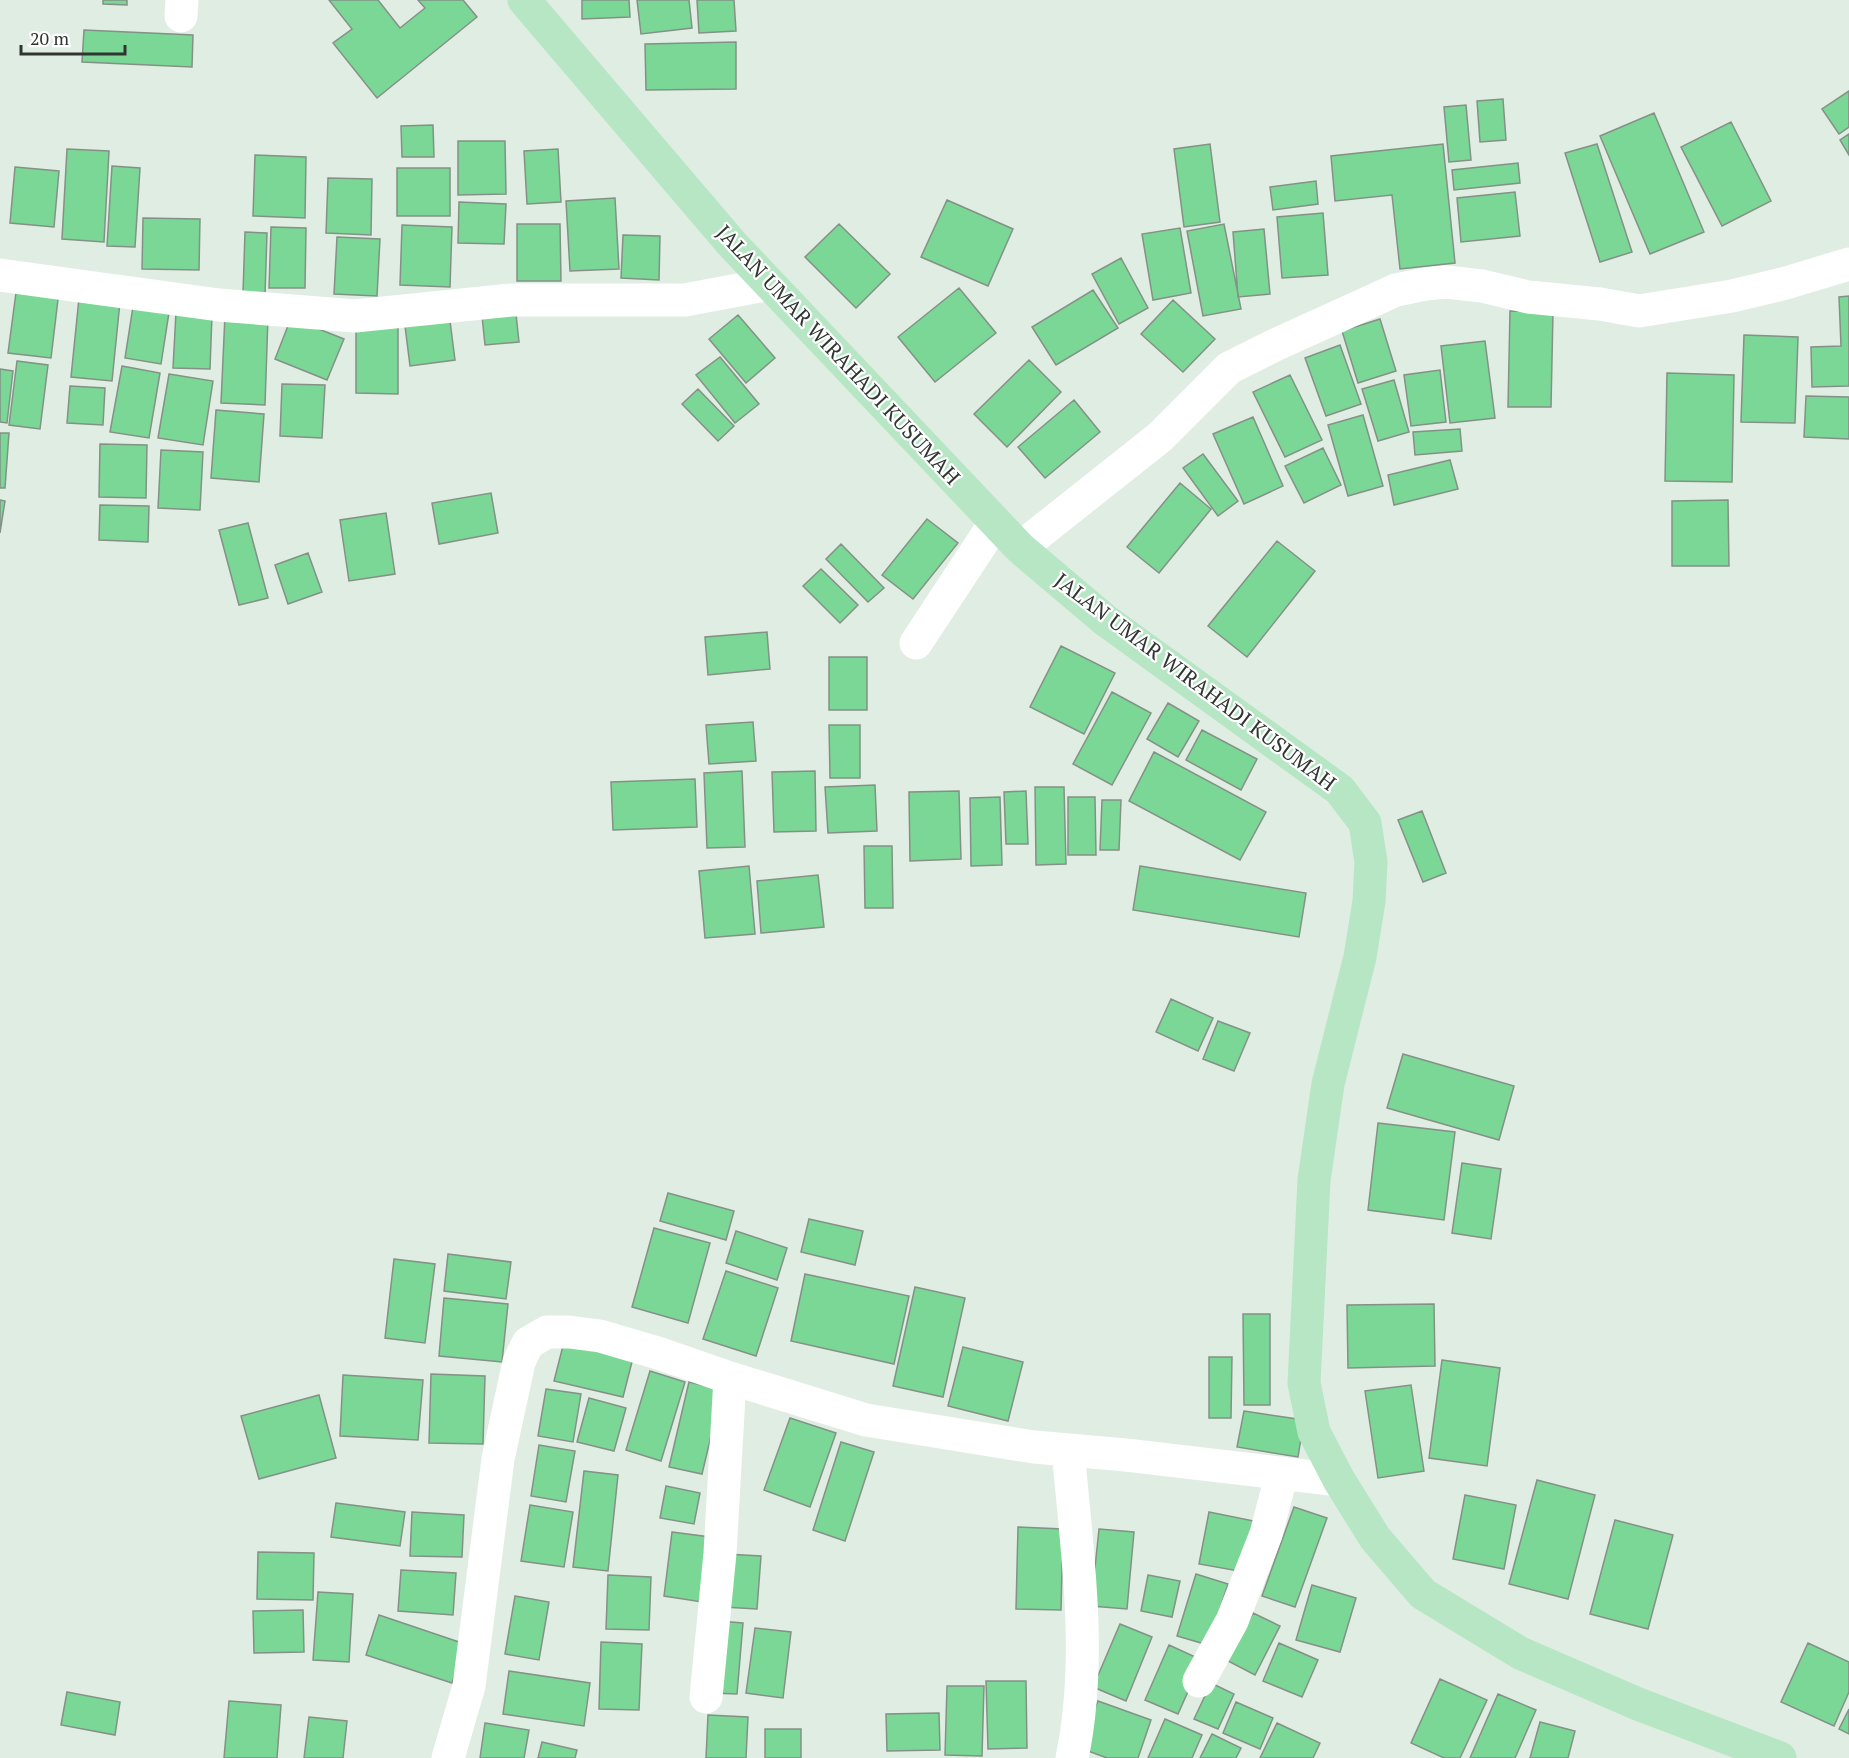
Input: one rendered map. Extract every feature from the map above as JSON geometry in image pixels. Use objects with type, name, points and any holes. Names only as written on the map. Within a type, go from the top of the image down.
[{"type":"main road","name":"JALAN UMAR WIRAHADI KUSUMAH","points":[[524,0],[724,235],[1020,548],[1105,620],[1340,790],[1365,823],[1371,862],[1369,902],[1360,957],[1328,1084],[1314,1180],[1304,1383],[1314,1432],[1339,1480],[1376,1538],[1423,1594],[1520,1653],[1638,1704],[1780,1758]]},
{"type":"street","points":[[1020,548],[1160,437],[1229,368],[1396,290],[1446,282],[1482,286],[1528,297],[1600,304],[1639,311],[1732,296],[1849,264]]},
{"type":"street","points":[[0,275],[219,305],[355,316],[511,300],[685,300],[770,284]]},
{"type":"street","points":[[916,643],[995,523]]},
{"type":"street","points":[[448,1758],[469,1686],[498,1459],[519,1362],[528,1342],[547,1332],[600,1336],[866,1420],[1034,1447],[1339,1480]]},
{"type":"street","points":[[706,1697],[720,1553],[730,1378]]},
{"type":"street","points":[[1068,1450],[1079,1575],[1084,1668],[1078,1730],[1072,1758]]},
{"type":"street","points":[[1199,1680],[1236,1610],[1266,1534],[1282,1473]]},
{"type":"building","points":[[103,0],[127,0],[127,5],[103,4]]},
{"type":"building","points":[[329,0],[378,0],[400,28],[425,8],[418,0],[463,0],[477,17],[377,98],[333,43],[352,29]]},
{"type":"building","points":[[582,0],[629,0],[630,17],[582,19]]},
{"type":"building","points":[[637,0],[689,0],[692,28],[641,34]]},
{"type":"building","points":[[697,0],[734,0],[736,31],[699,33]]},
{"type":"building","points":[[84,30],[193,35],[192,67],[82,62]]},
{"type":"building","points":[[736,42],[736,89],[646,90],[645,44]]},
{"type":"building","points":[[1849,91],[1849,127],[1839,134],[1822,109]]},
{"type":"building","points":[[1503,99],[1506,140],[1480,142],[1477,101]]},
{"type":"building","points":[[1466,105],[1471,160],[1449,162],[1444,107]]},
{"type":"building","points":[[1654,113],[1704,232],[1650,254],[1600,136]]},
{"type":"building","points":[[1731,122],[1771,201],[1722,226],[1681,147]]},
{"type":"building","points":[[433,125],[434,157],[402,157],[401,126]]},
{"type":"building","points":[[1849,134],[1849,155],[1840,140]]},
{"type":"building","points":[[458,141],[505,141],[506,194],[458,195]]},
{"type":"building","points":[[1210,144],[1220,222],[1184,227],[1174,149]]},
{"type":"building","points":[[1443,144],[1455,263],[1400,269],[1392,195],[1335,201],[1331,156]]},
{"type":"building","points":[[1597,144],[1632,252],[1600,262],[1565,153]]},
{"type":"building","points":[[67,149],[109,151],[104,242],[62,239]]},
{"type":"building","points":[[558,149],[561,202],[527,204],[524,151]]},
{"type":"building","points":[[255,155],[306,157],[305,218],[253,216]]},
{"type":"building","points":[[1518,163],[1520,183],[1454,190],[1452,170]]},
{"type":"building","points":[[112,166],[140,168],[135,247],[107,246]]},
{"type":"building","points":[[15,167],[59,171],[54,227],[10,223]]},
{"type":"building","points":[[397,168],[450,168],[450,216],[397,216]]},
{"type":"building","points":[[328,178],[372,179],[371,235],[326,233]]},
{"type":"building","points":[[1316,181],[1318,204],[1273,210],[1270,187]]},
{"type":"building","points":[[1515,192],[1520,236],[1461,242],[1457,198]]},
{"type":"building","points":[[615,198],[619,269],[570,271],[566,201]]},
{"type":"building","points":[[947,200],[1013,229],[988,286],[921,257]]},
{"type":"building","points":[[459,202],[506,204],[504,244],[458,243]]},
{"type":"building","points":[[1323,213],[1328,275],[1282,278],[1277,217]]},
{"type":"building","points":[[143,218],[200,219],[199,270],[142,269]]},
{"type":"building","points":[[517,224],[560,224],[561,281],[517,281]]},
{"type":"building","points":[[839,224],[890,274],[856,308],[805,257]]},
{"type":"building","points":[[1224,224],[1241,309],[1203,316],[1187,231]]},
{"type":"building","points":[[402,225],[452,227],[450,287],[400,285]]},
{"type":"building","points":[[271,227],[306,228],[305,288],[269,288]]},
{"type":"building","points":[[1180,228],[1191,293],[1153,300],[1142,234]]},
{"type":"building","points":[[1264,229],[1270,294],[1238,297],[1233,232]]},
{"type":"building","points":[[245,232],[267,233],[265,295],[243,293]]},
{"type":"building","points":[[623,235],[660,236],[659,280],[621,278]]},
{"type":"building","points":[[337,237],[380,239],[377,296],[334,294]]},
{"type":"building","points":[[1121,258],[1148,308],[1119,324],[1092,274]]},
{"type":"building","points":[[17,285],[59,291],[51,358],[8,353]]},
{"type":"building","points":[[959,288],[996,333],[935,382],[898,337]]},
{"type":"building","points":[[1093,290],[1118,328],[1056,365],[1032,327]]},
{"type":"building","points":[[1849,296],[1849,386],[1812,387],[1811,347],[1841,346],[1839,297]]},
{"type":"building","points":[[79,298],[120,302],[112,381],[71,377]]},
{"type":"building","points":[[134,300],[170,306],[161,364],[125,358]]},
{"type":"building","points":[[1173,300],[1215,339],[1183,372],[1141,334]]},
{"type":"building","points":[[1510,311],[1553,312],[1551,407],[1508,407]]},
{"type":"building","points":[[176,312],[212,315],[210,369],[173,368]]},
{"type":"building","points":[[516,314],[519,342],[485,345],[482,316]]},
{"type":"building","points":[[225,315],[268,317],[265,405],[221,403]]},
{"type":"building","points":[[738,315],[775,358],[746,383],[709,339]]},
{"type":"building","points":[[291,318],[344,339],[327,380],[275,359]]},
{"type":"building","points":[[1380,319],[1396,371],[1358,383],[1342,331]]},
{"type":"building","points":[[450,321],[455,360],[410,366],[405,326]]},
{"type":"building","points":[[356,327],[398,327],[398,394],[356,393]]},
{"type":"building","points":[[1744,335],[1798,337],[1795,423],[1741,422]]},
{"type":"building","points":[[1485,341],[1495,418],[1450,423],[1441,346]]},
{"type":"building","points":[[1340,345],[1361,404],[1326,416],[1305,358]]},
{"type":"building","points":[[720,357],[759,404],[735,423],[696,375]]},
{"type":"building","points":[[1029,360],[1061,392],[1007,447],[974,414]]},
{"type":"building","points":[[17,361],[48,365],[40,429],[9,425]]},
{"type":"building","points":[[122,366],[160,373],[149,438],[110,432]]},
{"type":"building","points":[[0,369],[13,371],[7,423],[0,422]]},
{"type":"building","points":[[1440,370],[1446,422],[1411,426],[1404,375]]},
{"type":"building","points":[[1667,373],[1734,375],[1732,482],[1665,481]]},
{"type":"building","points":[[169,374],[213,381],[203,445],[158,438]]},
{"type":"building","points":[[1290,375],[1322,440],[1285,457],[1253,392]]},
{"type":"building","points":[[1394,380],[1409,432],[1378,441],[1362,389]]},
{"type":"building","points":[[282,384],[325,385],[322,438],[280,436]]},
{"type":"building","points":[[70,386],[105,388],[103,425],[67,423]]},
{"type":"building","points":[[698,389],[734,426],[718,441],[682,404]]},
{"type":"building","points":[[1806,396],[1849,397],[1849,439],[1804,437]]},
{"type":"building","points":[[1074,400],[1100,432],[1045,478],[1018,447]]},
{"type":"building","points":[[216,410],[264,414],[259,482],[211,478]]},
{"type":"building","points":[[1363,415],[1383,486],[1348,496],[1328,425]]},
{"type":"building","points":[[1253,417],[1283,486],[1244,504],[1213,434]]},
{"type":"building","points":[[1460,429],[1462,451],[1415,455],[1413,432]]},
{"type":"building","points":[[0,433],[9,433],[5,488],[0,488]]},
{"type":"building","points":[[100,444],[147,445],[146,498],[99,497]]},
{"type":"building","points":[[1323,448],[1341,485],[1304,503],[1285,466]]},
{"type":"building","points":[[161,450],[203,452],[200,510],[158,508]]},
{"type":"building","points":[[1203,454],[1238,501],[1218,516],[1183,468]]},
{"type":"building","points":[[1450,460],[1458,489],[1394,505],[1388,475]]},
{"type":"building","points":[[1180,483],[1211,509],[1159,573],[1127,547]]},
{"type":"building","points":[[491,493],[498,533],[439,544],[432,503]]},
{"type":"building","points":[[0,500],[5,501],[0,533]]},
{"type":"building","points":[[1728,500],[1729,566],[1672,566],[1672,501]]},
{"type":"building","points":[[100,505],[149,506],[148,542],[99,540]]},
{"type":"building","points":[[386,513],[395,574],[349,581],[340,520]]},
{"type":"building","points":[[927,519],[958,543],[913,599],[882,575]]},
{"type":"building","points":[[248,523],[268,598],[239,605],[219,530]]},
{"type":"building","points":[[1277,541],[1315,571],[1247,657],[1208,626]]},
{"type":"building","points":[[841,544],[884,588],[868,602],[826,559]]},
{"type":"building","points":[[308,553],[322,592],[288,604],[275,565]]},
{"type":"building","points":[[821,569],[858,605],[840,623],[803,586]]},
{"type":"building","points":[[767,632],[770,669],[708,675],[705,637]]},
{"type":"building","points":[[1061,646],[1115,673],[1084,734],[1030,707]]},
{"type":"building","points":[[829,657],[867,657],[867,710],[829,710]]},
{"type":"building","points":[[1112,692],[1151,713],[1112,785],[1073,764]]},
{"type":"building","points":[[1168,703],[1199,721],[1178,757],[1147,739]]},
{"type":"building","points":[[753,722],[756,761],[709,764],[706,725]]},
{"type":"building","points":[[829,725],[860,725],[860,778],[830,778]]},
{"type":"building","points":[[1202,730],[1257,759],[1241,790],[1186,760]]},
{"type":"building","points":[[1154,752],[1266,812],[1240,860],[1129,801]]},
{"type":"building","points":[[742,771],[745,847],[707,848],[704,773]]},
{"type":"building","points":[[815,771],[816,831],[774,832],[772,772]]},
{"type":"building","points":[[695,779],[697,827],[613,830],[611,782]]},
{"type":"building","points":[[875,785],[877,831],[828,833],[825,787]]},
{"type":"building","points":[[1035,787],[1064,787],[1066,864],[1036,865]]},
{"type":"building","points":[[959,791],[961,859],[910,861],[909,792]]},
{"type":"building","points":[[1026,791],[1028,844],[1006,844],[1004,792]]},
{"type":"building","points":[[1000,797],[1002,865],[971,866],[970,798]]},
{"type":"building","points":[[1068,797],[1095,797],[1096,855],[1068,855]]},
{"type":"building","points":[[1102,800],[1121,800],[1119,850],[1100,850]]},
{"type":"building","points":[[1422,811],[1446,873],[1423,882],[1398,820]]},
{"type":"building","points":[[864,846],[892,846],[893,908],[865,908]]},
{"type":"building","points":[[749,866],[755,934],[705,938],[699,871]]},
{"type":"building","points":[[1140,866],[1306,893],[1299,937],[1133,910]]},
{"type":"building","points":[[818,875],[824,927],[761,933],[757,881]]},
{"type":"building","points":[[1171,999],[1213,1018],[1198,1051],[1156,1032]]},
{"type":"building","points":[[1218,1021],[1250,1033],[1234,1071],[1203,1059]]},
{"type":"building","points":[[1403,1054],[1514,1086],[1499,1140],[1387,1108]]},
{"type":"building","points":[[1378,1123],[1455,1132],[1444,1220],[1368,1210]]},
{"type":"building","points":[[1462,1163],[1501,1169],[1491,1239],[1452,1233]]},
{"type":"building","points":[[668,1193],[734,1211],[726,1240],[660,1221]]},
{"type":"building","points":[[809,1219],[863,1231],[855,1265],[801,1252]]},
{"type":"building","points":[[654,1228],[710,1243],[688,1323],[632,1307]]},
{"type":"building","points":[[736,1231],[787,1248],[777,1280],[726,1263]]},
{"type":"building","points":[[448,1254],[511,1262],[506,1299],[444,1291]]},
{"type":"building","points":[[394,1259],[435,1264],[425,1343],[385,1338]]},
{"type":"building","points":[[726,1271],[778,1288],[756,1356],[703,1339]]},
{"type":"building","points":[[805,1274],[909,1296],[894,1364],[791,1341]]},
{"type":"building","points":[[915,1287],[965,1298],[943,1397],[893,1386]]},
{"type":"building","points":[[444,1298],[508,1304],[502,1362],[439,1356]]},
{"type":"building","points":[[1434,1304],[1435,1366],[1348,1368],[1347,1305]]},
{"type":"building","points":[[1243,1314],[1270,1314],[1270,1405],[1244,1405]]},
{"type":"building","points":[[565,1338],[634,1354],[623,1397],[554,1381]]},
{"type":"building","points":[[963,1347],[1023,1362],[1008,1421],[948,1406]]},
{"type":"building","points":[[1209,1357],[1232,1357],[1231,1418],[1209,1418]]},
{"type":"building","points":[[1442,1360],[1500,1368],[1487,1466],[1429,1458]]},
{"type":"building","points":[[650,1371],[685,1382],[661,1461],[626,1450]]},
{"type":"building","points":[[431,1374],[485,1376],[483,1444],[429,1443]]},
{"type":"building","points":[[343,1375],[423,1380],[418,1440],[340,1436]]},
{"type":"building","points":[[689,1382],[722,1390],[702,1474],[669,1467]]},
{"type":"building","points":[[1411,1385],[1424,1471],[1378,1478],[1365,1391]]},
{"type":"building","points":[[546,1389],[581,1394],[573,1442],[538,1436]]},
{"type":"building","points":[[319,1395],[336,1458],[259,1479],[241,1416]]},
{"type":"building","points":[[589,1398],[626,1408],[614,1451],[577,1442]]},
{"type":"building","points":[[1244,1411],[1304,1420],[1298,1457],[1237,1447]]},
{"type":"building","points":[[790,1418],[836,1433],[810,1507],[764,1490]]},
{"type":"building","points":[[841,1442],[874,1452],[845,1541],[813,1530]]},
{"type":"building","points":[[539,1445],[575,1451],[566,1502],[531,1496]]},
{"type":"building","points":[[584,1471],[618,1475],[608,1571],[573,1567]]},
{"type":"building","points":[[1537,1480],[1595,1495],[1568,1599],[1509,1584]]},
{"type":"building","points":[[666,1486],[700,1493],[694,1524],[660,1518]]},
{"type":"building","points":[[1465,1495],[1516,1505],[1504,1569],[1453,1559]]},
{"type":"building","points":[[336,1503],[405,1512],[400,1546],[331,1537]]},
{"type":"building","points":[[530,1505],[573,1512],[564,1567],[521,1561]]},
{"type":"building","points":[[1294,1507],[1327,1518],[1295,1607],[1262,1596]]},
{"type":"building","points":[[412,1512],[464,1515],[462,1557],[410,1556]]},
{"type":"building","points":[[1209,1512],[1254,1521],[1244,1572],[1199,1564]]},
{"type":"building","points":[[1615,1520],[1673,1535],[1648,1629],[1590,1614]]},
{"type":"building","points":[[1018,1527],[1063,1529],[1061,1610],[1016,1609]]},
{"type":"building","points":[[1099,1529],[1134,1532],[1127,1609],[1091,1606]]},
{"type":"building","points":[[672,1532],[710,1537],[702,1602],[664,1596]]},
{"type":"building","points":[[258,1552],[314,1553],[313,1600],[257,1599]]},
{"type":"building","points":[[726,1554],[761,1556],[757,1609],[723,1607]]},
{"type":"building","points":[[401,1570],[456,1573],[453,1615],[398,1611]]},
{"type":"building","points":[[1196,1574],[1228,1584],[1208,1645],[1177,1636]]},
{"type":"building","points":[[608,1575],[651,1577],[649,1630],[606,1629]]},
{"type":"building","points":[[1148,1575],[1180,1581],[1172,1617],[1141,1611]]},
{"type":"building","points":[[1312,1585],[1356,1598],[1340,1652],[1296,1640]]},
{"type":"building","points":[[318,1592],[353,1594],[349,1662],[313,1660]]},
{"type":"building","points":[[515,1596],[549,1602],[539,1660],[505,1654]]},
{"type":"building","points":[[303,1610],[304,1652],[254,1653],[253,1611]]},
{"type":"building","points":[[1253,1613],[1280,1626],[1255,1675],[1228,1661]]},
{"type":"building","points":[[379,1615],[465,1644],[452,1683],[366,1655]]},
{"type":"building","points":[[719,1621],[743,1623],[737,1694],[712,1693]]},
{"type":"building","points":[[1120,1624],[1152,1637],[1126,1701],[1093,1687]]},
{"type":"building","points":[[755,1628],[791,1632],[783,1698],[746,1693]]},
{"type":"building","points":[[601,1642],[642,1644],[639,1710],[599,1709]]},
{"type":"building","points":[[1279,1643],[1318,1660],[1302,1697],[1263,1681]]},
{"type":"building","points":[[1808,1643],[1849,1662],[1849,1692],[1834,1726],[1781,1702]]},
{"type":"building","points":[[1169,1645],[1202,1660],[1178,1714],[1145,1700]]},
{"type":"building","points":[[509,1671],[590,1683],[584,1726],[503,1714]]},
{"type":"building","points":[[1440,1679],[1487,1700],[1460,1758],[1444,1758],[1411,1743]]},
{"type":"building","points":[[986,1681],[1026,1681],[1027,1748],[988,1749]]},
{"type":"building","points":[[1211,1683],[1234,1694],[1218,1729],[1194,1719]]},
{"type":"building","points":[[947,1686],[984,1686],[982,1756],[945,1755]]},
{"type":"building","points":[[67,1692],[120,1702],[115,1735],[61,1725]]},
{"type":"building","points":[[1498,1694],[1536,1710],[1515,1758],[1470,1758]]},
{"type":"building","points":[[229,1701],[281,1705],[277,1758],[224,1758]]},
{"type":"building","points":[[1098,1701],[1151,1720],[1138,1758],[1107,1758],[1080,1748]]},
{"type":"building","points":[[1236,1702],[1273,1718],[1260,1749],[1223,1733]]},
{"type":"building","points":[[1849,1709],[1849,1734],[1839,1729]]},
{"type":"building","points":[[939,1713],[940,1750],[887,1751],[886,1714]]},
{"type":"building","points":[[708,1715],[748,1717],[746,1758],[706,1758]]},
{"type":"building","points":[[309,1717],[347,1721],[343,1758],[304,1758]]},
{"type":"building","points":[[1165,1719],[1202,1735],[1192,1758],[1148,1758]]},
{"type":"building","points":[[1540,1722],[1575,1731],[1568,1758],[1530,1758]]},
{"type":"building","points":[[485,1723],[529,1730],[524,1758],[480,1758]]},
{"type":"building","points":[[1277,1723],[1320,1743],[1313,1758],[1260,1758]]},
{"type":"building","points":[[765,1729],[801,1729],[801,1758],[765,1758]]},
{"type":"building","points":[[1212,1734],[1241,1748],[1236,1758],[1200,1758]]},
{"type":"building","points":[[542,1742],[577,1750],[575,1758],[538,1758]]}]
